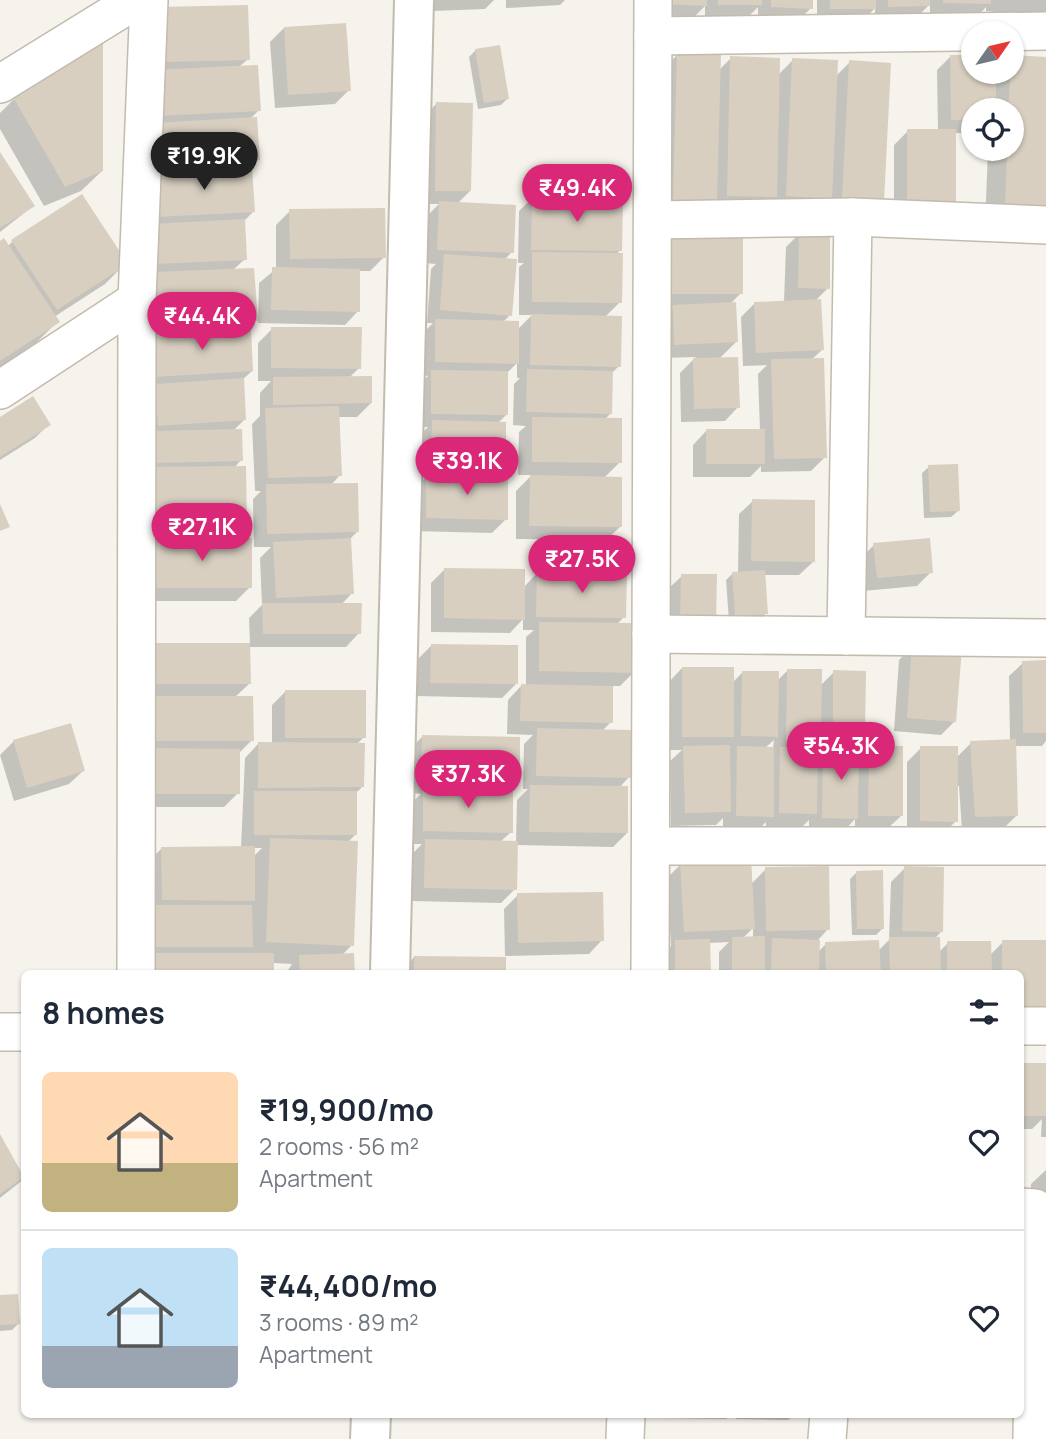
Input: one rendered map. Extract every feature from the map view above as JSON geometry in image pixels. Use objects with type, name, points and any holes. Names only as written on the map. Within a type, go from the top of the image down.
[{"type":"street","points":[[0,84],[136,0]]},
{"type":"street","points":[[136,970],[137,300],[149,0]]},
{"type":"street","points":[[390,970],[414,0]]},
{"type":"street","points":[[650,970],[653,0]]},
{"type":"street","points":[[653,36],[1046,31]]},
{"type":"street","points":[[653,219],[853,217],[1046,225]]},
{"type":"street","points":[[846,636],[853,217]]},
{"type":"street","points":[[0,390],[137,300]]},
{"type":"street","points":[[651,634],[1046,638]]},
{"type":"street","points":[[651,846],[1046,846]]},
{"type":"street","points":[[1024,1026],[1046,1026]]},
{"type":"street","points":[[0,1032],[21,1032]]},
{"type":"street","points":[[1024,1207],[1035,1208],[1032,1439]]},
{"type":"street","points":[[370,1439],[371,1418]]},
{"type":"street","points":[[625,1439],[626,1418]]},
{"type":"street","points":[[827,1439],[829,1418]]},
{"type":"building","points":[[661,0],[707,0],[707,6],[661,4]]},
{"type":"building","points":[[718,0],[762,0],[762,5],[718,5]]},
{"type":"building","points":[[771,0],[813,0],[813,9],[771,7]]},
{"type":"building","points":[[830,0],[876,0],[876,9],[830,9]]},
{"type":"building","points":[[888,0],[930,0],[930,6],[888,7]]},
{"type":"building","points":[[943,0],[991,0],[991,4],[943,3]]},
{"type":"building","points":[[248,5],[250,60],[162,62],[161,7]]},
{"type":"building","points":[[346,23],[351,91],[288,95],[284,27]]},
{"type":"building","points":[[103,43],[103,171],[65,187],[13,97]]},
{"type":"building","points":[[500,45],[509,99],[484,103],[475,49]]},
{"type":"building","points":[[677,53],[721,54],[717,201],[673,200]]},
{"type":"building","points":[[950,55],[961,55],[961,84],[996,84],[996,98],[961,98],[961,120],[951,120]]},
{"type":"building","points":[[730,56],[780,58],[777,197],[727,196]]},
{"type":"building","points":[[1024,56],[1046,57],[1046,208],[1005,206],[1007,161],[1024,161],[1024,98],[1009,98],[1010,84],[1024,84]]},
{"type":"building","points":[[792,58],[838,60],[832,199],[786,196]]},
{"type":"building","points":[[849,60],[891,63],[884,202],[842,200]]},
{"type":"building","points":[[258,65],[261,111],[156,116],[153,70]]},
{"type":"building","points":[[436,102],[473,103],[471,191],[435,191]]},
{"type":"building","points":[[257,117],[260,160],[157,166],[154,123]]},
{"type":"building","points":[[907,129],[956,129],[956,202],[907,202]]},
{"type":"building","points":[[0,152],[35,206],[0,228]]},
{"type":"building","points":[[252,167],[255,212],[156,217],[153,171]]},
{"type":"building","points":[[82,194],[128,264],[57,310],[11,240]]},
{"type":"building","points":[[532,196],[623,197],[622,251],[531,250]]},
{"type":"building","points":[[439,201],[516,205],[514,253],[437,250]]},
{"type":"building","points":[[385,208],[386,258],[290,259],[289,209]]},
{"type":"building","points":[[245,219],[247,260],[154,264],[151,224]]},
{"type":"building","points":[[743,232],[743,294],[672,294],[671,233]]},
{"type":"building","points":[[799,232],[830,233],[830,289],[798,288]]},
{"type":"building","points":[[4,238],[60,322],[0,361],[0,241]]},
{"type":"building","points":[[532,252],[623,253],[622,303],[532,302]]},
{"type":"building","points":[[444,254],[517,259],[512,316],[440,310]]},
{"type":"building","points":[[272,267],[360,269],[360,312],[271,310]]},
{"type":"building","points":[[254,268],[258,321],[157,326],[154,272]]},
{"type":"building","points":[[821,299],[824,350],[756,353],[754,302]]},
{"type":"building","points":[[736,302],[738,342],[674,345],[673,305]]},
{"type":"building","points":[[531,314],[622,316],[621,367],[530,365]]},
{"type":"building","points":[[435,319],[519,321],[519,364],[435,362]]},
{"type":"building","points":[[271,327],[362,327],[361,369],[271,368]]},
{"type":"building","points":[[251,328],[253,371],[154,377],[152,333]]},
{"type":"building","points":[[738,357],[740,408],[694,409],[693,358]]},
{"type":"building","points":[[824,358],[827,458],[774,459],[771,359]]},
{"type":"building","points":[[527,369],[613,371],[612,414],[526,412]]},
{"type":"building","points":[[431,370],[508,371],[508,415],[431,414]]},
{"type":"building","points":[[372,376],[372,403],[273,405],[273,377]]},
{"type":"building","points":[[244,378],[246,420],[158,426],[155,384]]},
{"type":"building","points":[[33,396],[51,425],[0,457],[0,417]]},
{"type":"building","points":[[339,406],[342,476],[268,478],[265,408]]},
{"type":"building","points":[[532,417],[622,418],[622,463],[532,462]]},
{"type":"building","points":[[432,420],[506,422],[506,462],[431,462]]},
{"type":"building","points":[[242,429],[243,461],[153,463],[151,431]]},
{"type":"building","points":[[706,429],[765,429],[765,464],[706,464]]},
{"type":"building","points":[[958,464],[960,511],[930,512],[928,465]]},
{"type":"building","points":[[246,466],[247,526],[146,527],[145,467]]},
{"type":"building","points":[[426,475],[508,476],[508,520],[426,518]]},
{"type":"building","points":[[530,475],[622,477],[622,527],[529,526]]},
{"type":"building","points":[[358,483],[359,532],[267,534],[266,484]]},
{"type":"building","points":[[752,499],[815,500],[815,562],[751,561]]},
{"type":"building","points":[[0,504],[10,527],[0,531]]},
{"type":"building","points":[[153,538],[252,538],[252,588],[153,588]]},
{"type":"building","points":[[351,538],[354,594],[276,598],[273,542]]},
{"type":"building","points":[[930,538],[933,573],[877,578],[873,543]]},
{"type":"building","points":[[444,568],[525,569],[525,620],[444,618]]},
{"type":"building","points":[[765,570],[768,614],[735,616],[732,572]]},
{"type":"building","points":[[537,571],[627,572],[626,618],[536,617]]},
{"type":"building","points":[[681,574],[717,574],[716,624],[680,623]]},
{"type":"building","points":[[262,603],[362,603],[361,634],[263,634]]},
{"type":"building","points":[[539,622],[636,623],[636,673],[539,671]]},
{"type":"building","points":[[150,643],[250,643],[251,684],[151,684]]},
{"type":"building","points":[[431,644],[518,645],[518,684],[430,683]]},
{"type":"building","points":[[912,644],[962,648],[956,722],[907,718]]},
{"type":"building","points":[[1046,660],[1046,733],[1023,733],[1022,661]]},
{"type":"building","points":[[682,667],[734,667],[734,737],[682,737]]},
{"type":"building","points":[[787,669],[822,669],[821,741],[786,741]]},
{"type":"building","points":[[833,670],[866,671],[865,737],[833,737]]},
{"type":"building","points":[[742,671],[779,671],[778,737],[741,736]]},
{"type":"building","points":[[521,684],[613,686],[613,723],[520,721]]},
{"type":"building","points":[[285,690],[366,690],[366,738],[285,738]]},
{"type":"building","points":[[144,696],[253,696],[254,741],[144,741]]},
{"type":"building","points":[[71,723],[85,771],[27,788],[13,740]]},
{"type":"building","points":[[537,728],[631,730],[631,778],[536,776]]},
{"type":"building","points":[[422,735],[520,737],[520,782],[421,780]]},
{"type":"building","points":[[1016,739],[1018,816],[975,817],[970,741]]},
{"type":"building","points":[[258,742],[365,743],[364,787],[258,788]]},
{"type":"building","points":[[730,745],[731,812],[685,813],[683,746]]},
{"type":"building","points":[[823,745],[859,745],[858,819],[822,818]]},
{"type":"building","points":[[869,745],[903,746],[903,816],[868,816]]},
{"type":"building","points":[[737,746],[774,747],[774,817],[736,816]]},
{"type":"building","points":[[920,746],[958,746],[958,822],[920,821]]},
{"type":"building","points":[[780,747],[818,747],[817,814],[779,813]]},
{"type":"building","points":[[144,748],[240,749],[240,794],[144,794]]},
{"type":"building","points":[[530,785],[628,786],[628,833],[529,832]]},
{"type":"building","points":[[423,788],[513,790],[513,833],[423,831]]},
{"type":"building","points":[[254,791],[357,791],[357,835],[254,835]]},
{"type":"building","points":[[270,838],[358,841],[354,946],[266,942]]},
{"type":"building","points":[[425,839],[518,841],[517,890],[424,888]]},
{"type":"building","points":[[255,846],[255,901],[162,900],[161,847]]},
{"type":"building","points":[[751,858],[755,929],[684,932],[680,862]]},
{"type":"building","points":[[829,866],[830,930],[766,931],[765,867]]},
{"type":"building","points":[[904,866],[944,867],[943,932],[902,931]]},
{"type":"building","points":[[883,870],[884,929],[857,929],[856,871]]},
{"type":"building","points":[[603,892],[604,941],[518,943],[517,893]]},
{"type":"building","points":[[151,905],[252,905],[253,947],[151,947]]},
{"type":"building","points":[[765,936],[765,970],[732,970],[732,937]]},
{"type":"building","points":[[889,937],[940,937],[941,970],[890,970]]},
{"type":"building","points":[[772,938],[820,940],[819,970],[771,970]]},
{"type":"building","points":[[710,939],[711,970],[675,970],[675,940]]},
{"type":"building","points":[[879,940],[881,970],[826,970],[825,942]]},
{"type":"building","points":[[1002,940],[1046,940],[1046,1008],[1024,1009],[1024,970],[1002,970]]},
{"type":"building","points":[[947,941],[991,941],[992,970],[947,970]]},
{"type":"building","points":[[153,953],[274,953],[274,970],[153,970]]},
{"type":"building","points":[[354,953],[355,970],[300,970],[299,955]]},
{"type":"building","points":[[414,956],[506,957],[506,970],[414,970]]},
{"type":"building","points":[[1024,1063],[1046,1063],[1046,1116],[1024,1116]]},
{"type":"building","points":[[0,1134],[21,1172],[21,1179],[0,1194]]},
{"type":"building","points":[[18,1294],[20,1324],[0,1325],[0,1295]]}]
